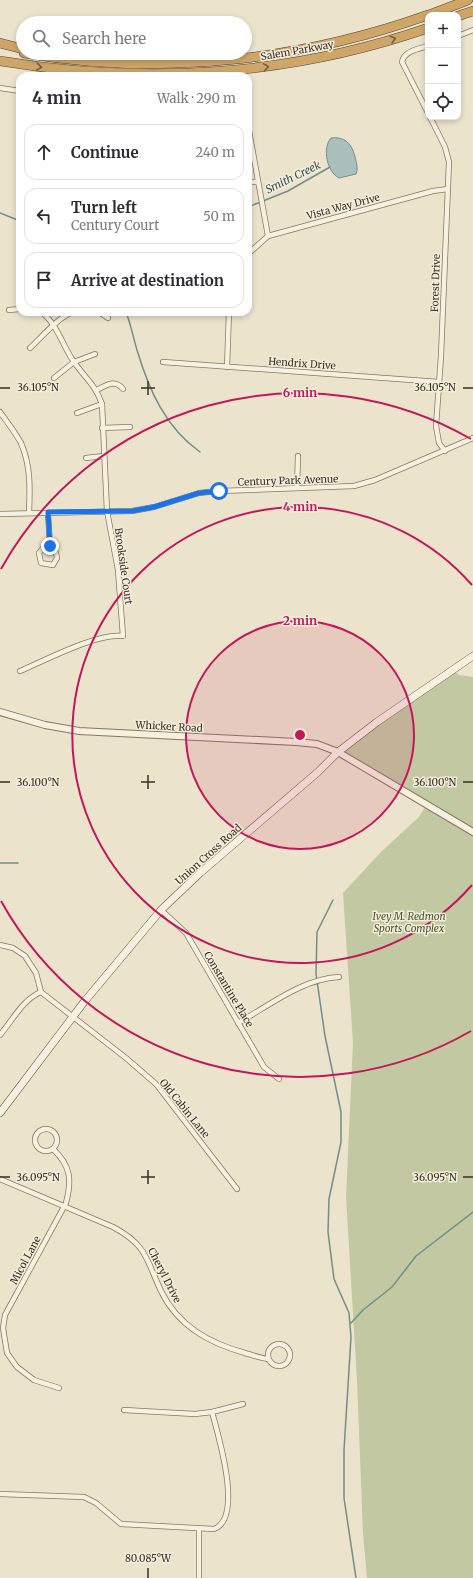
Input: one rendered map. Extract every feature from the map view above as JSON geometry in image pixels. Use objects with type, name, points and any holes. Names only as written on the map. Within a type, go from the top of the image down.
[{"type":"highway","name":"Salem Parkway","points":[[436,12],[468,0]]},
{"type":"highway","points":[[461,15],[473,11]]},
{"type":"highway","name":"Salem Parkway","points":[[252,57],[286,52],[337,42],[387,29],[425,16]]},
{"type":"highway","name":"Salem Parkway","points":[[216,72],[262,68],[320,58],[372,45],[425,29]]},
{"type":"highway","points":[[0,43],[16,47]]},
{"type":"highway","name":"Salem Parkway","points":[[0,49],[16,52]]},
{"type":"highway","name":"Salem Parkway","points":[[92,60],[130,63],[183,63],[221,60]]},
{"type":"highway","name":"Salem Parkway","points":[[0,61],[51,69],[83,72]]},
{"type":"main road","name":"Union Cross Road","points":[[0,1113],[120,957],[161,910],[200,873],[318,772],[338,752],[377,722],[473,656]]},
{"type":"street","points":[[461,35],[473,30]]},
{"type":"street","points":[[425,47],[409,52],[404,56],[402,62],[425,107]]},
{"type":"street","points":[[0,88],[16,90]]},
{"type":"street","name":"Forest Drive","points":[[431,120],[448,156],[448,189],[436,433],[439,443],[445,451]]},
{"type":"street","points":[[252,148],[268,236]]},
{"type":"street","points":[[252,182],[258,182]]},
{"type":"street","name":"Vista Way Drive","points":[[252,250],[268,236],[426,192],[448,189]]},
{"type":"street","points":[[9,310],[16,309]]},
{"type":"street","name":"Brookside Court","points":[[20,671],[94,640],[114,635],[123,636],[118,570],[107,511],[102,404],[97,390],[74,362],[53,326],[44,316]]},
{"type":"street","points":[[30,348],[66,316]]},
{"type":"street","points":[[227,366],[230,316]]},
{"type":"street","points":[[54,378],[74,362],[95,354]]},
{"type":"street","name":"Hendrix Drive","points":[[163,362],[439,382]]},
{"type":"street","points":[[97,390],[112,383],[119,385],[123,390]]},
{"type":"street","points":[[77,413],[102,404]]},
{"type":"street","points":[[0,412],[20,442],[26,456],[30,477],[29,513]]},
{"type":"street","points":[[102,428],[130,428]]},
{"type":"street","name":"Century Park Avenue","points":[[0,514],[132,511],[154,507],[199,493],[354,486],[376,480],[473,438]]},
{"type":"street","points":[[86,458],[104,456]]},
{"type":"street","points":[[297,488],[298,456]]},
{"type":"street","points":[[48,512],[50,546],[56,553],[57,558],[52,565],[46,565],[41,563],[39,553],[43,548],[50,546]]},
{"type":"street","name":"Whicker Road","points":[[0,712],[45,725],[79,731],[308,743],[326,746],[473,832]]},
{"type":"street","name":"Constantine Place","points":[[161,910],[186,933],[264,1067],[279,1080]]},
{"type":"street","points":[[0,945],[13,948],[25,956],[36,973],[41,992],[34,994],[25,1003],[0,1035]]},
{"type":"street","points":[[238,1023],[310,982],[326,978],[339,977]]},
{"type":"street","name":"Old Cabin Lane","points":[[41,992],[74,1016],[156,1084],[237,1189]]},
{"type":"street","points":[[47,1129],[54,1132],[57,1143],[53,1149],[43,1152],[37,1147],[34,1140],[39,1131],[47,1129]]},
{"type":"street","name":"Micol Lane","points":[[53,1149],[62,1158],[69,1176],[70,1187],[64,1206],[5,1315],[3,1328],[7,1353],[17,1368],[34,1380],[59,1388]]},
{"type":"street","name":"Cheryl Drive","points":[[0,1179],[129,1235],[145,1252],[162,1292],[173,1310],[191,1329],[208,1340],[227,1348],[268,1359]]},
{"type":"street","points":[[276,1344],[284,1344],[290,1350],[291,1357],[284,1366],[273,1364],[268,1359],[270,1348],[276,1344]]},
{"type":"street","points":[[124,1410],[195,1414],[212,1412],[243,1404]]},
{"type":"street","points":[[0,1494],[84,1497],[96,1503],[121,1524],[199,1529],[214,1529],[221,1527],[225,1520],[228,1480],[212,1412]]},
{"type":"street","points":[[199,1529],[199,1578]]},
{"type":"green space","name":"Ivey M. Redmon Sports Complex","points":[[453,670],[459,675],[473,677],[473,1578],[367,1578],[363,1534],[357,1380],[346,1197],[353,1043],[343,893],[382,851],[419,817],[427,804],[338,752]]},
{"type":"shaded area","points":[[331,138],[342,139],[349,144],[357,164],[356,174],[339,178],[331,171],[326,153],[328,142]]},
{"type":"waterway","name":"Smith Creek","points":[[252,205],[288,191],[330,167]]},
{"type":"waterway","name":"Smith Creek","points":[[0,213],[16,219]]},
{"type":"waterway","points":[[127,316],[147,379],[160,407],[177,431],[200,452]]},
{"type":"waterway","points":[[0,863],[18,863]]},
{"type":"waterway","points":[[333,900],[317,932],[316,974],[325,1036],[341,1112],[341,1142],[329,1199],[328,1232],[334,1279],[349,1313],[351,1337],[344,1450],[344,1498],[356,1578]]},
{"type":"waterway","points":[[351,1323],[363,1310],[392,1287],[416,1256],[473,1212]]},
{"type":"route","points":[[50,546],[48,512],[132,511],[154,507],[199,493],[219,491]]}]
